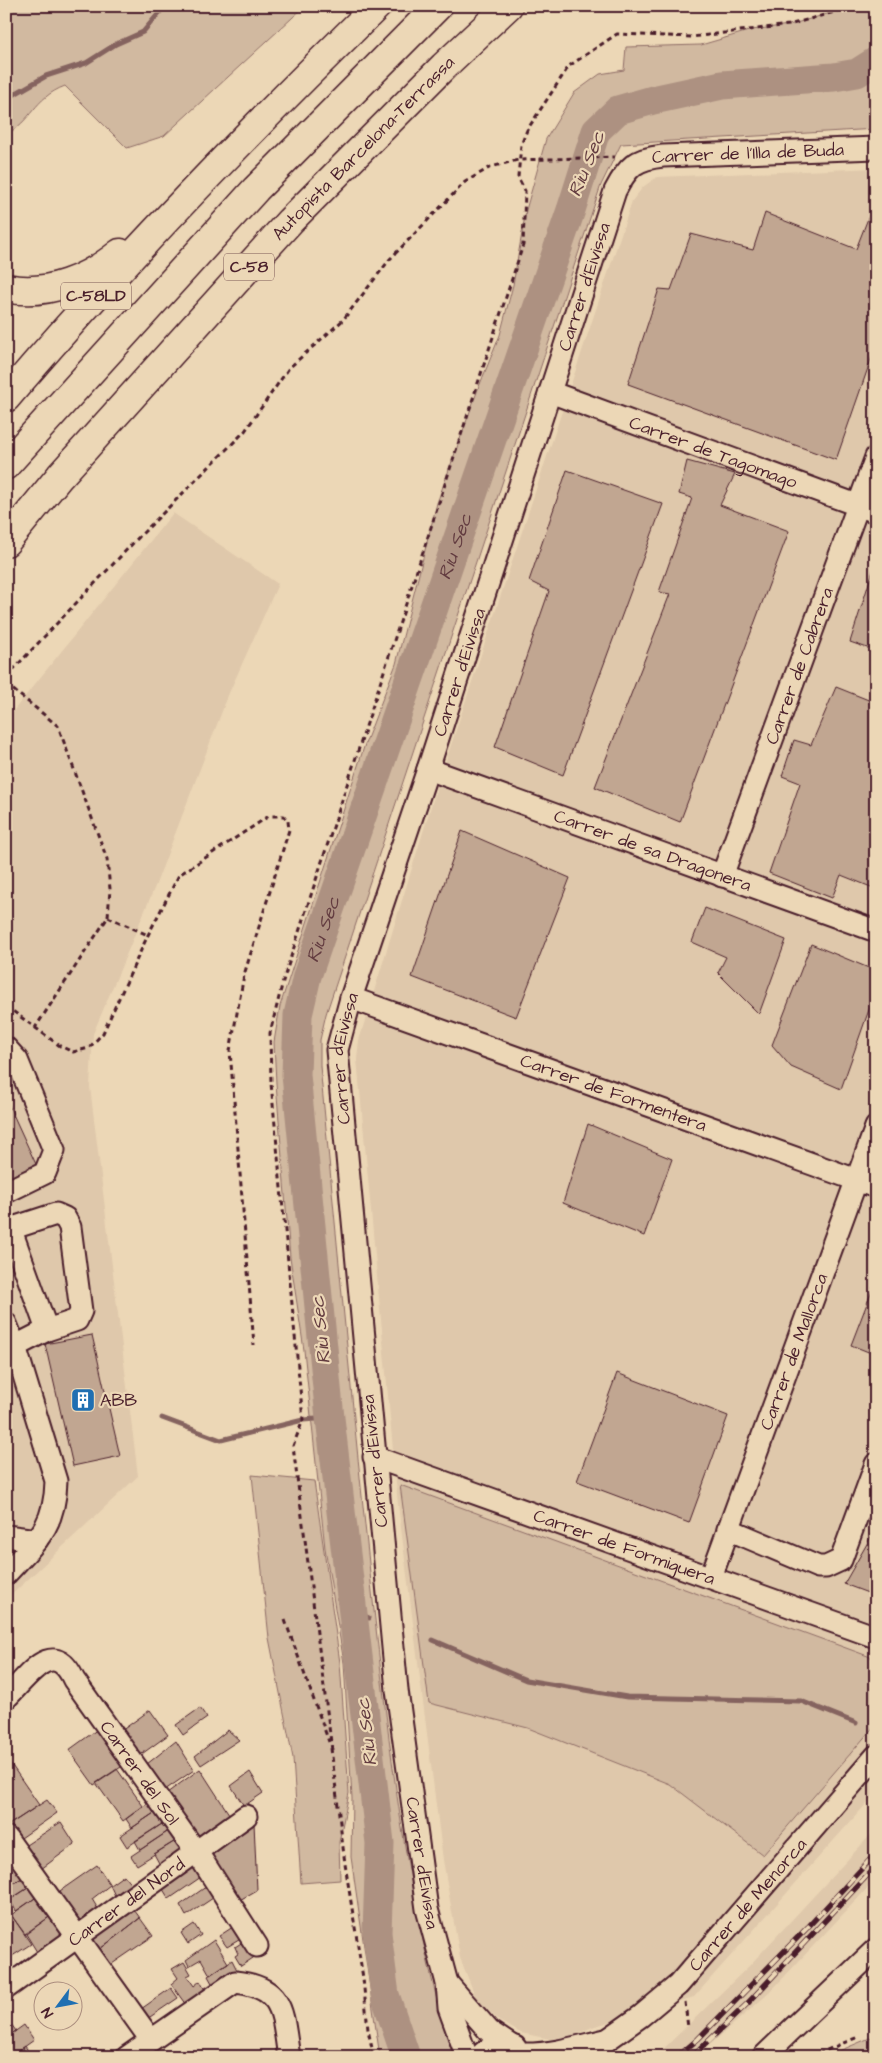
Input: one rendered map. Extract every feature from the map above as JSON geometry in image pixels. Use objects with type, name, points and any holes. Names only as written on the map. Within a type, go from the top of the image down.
[{"type":"highway","name":"C-58LD","points":[[6,398],[188,195],[377,6]]},
{"type":"highway","name":"C-58","points":[[6,465],[256,188],[438,6]]},
{"type":"highway","name":"Autopista Barcelona-Terrassa","points":[[6,542],[67,468],[290,221],[444,66],[508,6]]},
{"type":"highway","points":[[6,288],[30,290],[49,288],[87,276],[106,264],[188,195]]},
{"type":"street","name":"Carrer de l'Illa de Buda","points":[[625,172],[634,164],[648,158],[663,156],[876,148]]},
{"type":"street","name":"Carrer d'Eivissa","points":[[467,2057],[449,2008],[446,1983],[427,1909],[398,1690],[374,1457],[337,1068],[337,1050],[351,998],[428,769],[615,191],[625,172]]},
{"type":"street","name":"Carrer de Tagomago","points":[[550,392],[867,509]]},
{"type":"street","name":"Carrer de Cabrera","points":[[722,876],[867,509],[876,457]]},
{"type":"street","name":"Carrer de sa Dragonera","points":[[428,769],[876,931]]},
{"type":"street","name":"Carrer de Formentera","points":[[351,998],[866,1183]]},
{"type":"street","points":[[6,1048],[17,1060],[54,1150],[45,1173],[6,1192]]},
{"type":"street","name":"Carrer de Mallorca","points":[[711,1577],[728,1529],[866,1183],[876,1127]]},
{"type":"street","points":[[11,1349],[47,1330],[77,1320],[81,1311],[70,1227],[65,1218],[56,1214],[16,1227],[12,1233],[47,1330]]},
{"type":"street","points":[[6,1324],[11,1349],[56,1481],[55,1503],[50,1521],[37,1540],[6,1574]]},
{"type":"street","name":"Carrer de Formiguera","points":[[374,1457],[876,1637]]},
{"type":"street","points":[[728,1529],[818,1566],[834,1565],[841,1560],[876,1464]]},
{"type":"street","points":[[6,1536],[37,1540]]},
{"type":"street","name":"Carrer del Sol","points":[[6,1698],[34,1670],[50,1659],[58,1659],[68,1667],[74,1680],[196,1851],[257,1946]]},
{"type":"street","name":"Carrer de Menorca","points":[[589,2057],[607,2040],[641,2016],[678,1985],[876,1756]]},
{"type":"street","name":"Carrer del Nord","points":[[6,1988],[246,1816]]},
{"type":"street","points":[[6,1837],[151,2040]]},
{"type":"street","points":[[763,2057],[876,1949]]},
{"type":"street","points":[[127,2057],[235,1982],[251,1984],[270,1994],[277,2002],[281,2013],[289,2057]]},
{"type":"street","name":"Carrer d'Eivissa","points":[[446,1983],[490,2032],[522,2052]]},
{"type":"street","name":"Carrer de Menorca","points":[[480,2057],[490,2048],[522,2052],[560,2052],[607,2040]]},
{"type":"path","points":[[6,677],[136,540],[245,432],[289,368],[343,320],[390,259],[465,182],[477,174],[505,162],[539,158],[600,156]]},
{"type":"path","points":[[6,684],[58,726],[107,859],[110,889],[108,917],[35,1028]]},
{"type":"path","points":[[6,1006],[35,1028],[73,1052],[89,1048],[103,1034],[148,935],[179,875],[260,820],[269,816],[284,816],[288,821],[289,830],[244,975],[230,1052],[254,1345]]},
{"type":"path","points":[[108,917],[148,935]]},
{"type":"path","points":[[285,1620],[332,1750],[345,1864],[363,1978],[368,2030],[374,2057]]},
{"type":"path","points":[[684,1996],[688,2028]]},
{"type":"path","points":[[810,2057],[858,2037]]},
{"type":"shaded area","points":[[6,6],[305,6],[164,136],[127,148],[65,86],[46,97],[22,123],[6,134]]},
{"type":"shaded area","points":[[855,6],[876,6],[876,129],[621,144],[601,185],[326,1014],[320,1040],[320,1066],[358,1461],[385,1709],[402,1826],[423,1942],[453,2057],[380,2057],[351,1857],[352,1798],[344,1663],[325,1548],[304,1350],[290,1257],[274,1042],[280,1006],[365,744],[396,664],[437,503],[478,389],[500,335],[513,285],[526,210],[546,139],[574,93],[600,74],[624,70],[626,47],[701,45],[752,30],[789,25]]},
{"type":"shaded area","points":[[876,168],[876,1793],[694,1997],[592,2027],[570,2038],[550,2039],[521,2033],[499,2021],[476,1998],[460,1958],[443,1860],[398,1504],[357,1059],[359,1040],[437,787],[632,201],[643,187],[657,177]]},
{"type":"shaded area","points":[[173,513],[278,584],[229,693],[156,884],[93,1034],[90,1087],[138,1476],[6,1600],[6,720]]},
{"type":"shaded area","points":[[252,1475],[314,1481],[340,1663],[349,1793],[339,1842],[340,1880],[301,1883],[293,1758],[269,1638]]},
{"type":"shaded area","points":[[400,1485],[876,1659],[876,1724],[763,1855],[670,1784],[528,1728],[429,1703]]},
{"type":"shaded area","points":[[876,1829],[876,1879],[769,1993],[696,2057],[655,2057],[749,1966]]},
{"type":"shaded area","points":[[876,1986],[876,2057],[825,2057],[872,2037]]},
{"type":"building","points":[[876,198],[876,345],[836,460],[628,384],[659,289],[671,290],[691,234],[753,250],[765,213],[856,249]]},
{"type":"building","points":[[687,461],[735,474],[720,505],[789,531],[680,822],[595,787],[670,594],[659,592],[692,498],[679,494]]},
{"type":"building","points":[[567,470],[663,504],[563,775],[495,747],[549,591],[529,581]]},
{"type":"building","points":[[876,561],[876,651],[850,642]]},
{"type":"building","points":[[836,687],[876,703],[876,889],[841,875],[832,898],[769,873],[800,783],[782,776],[794,740],[811,745]]},
{"type":"building","points":[[462,831],[570,878],[516,1017],[412,977]]},
{"type":"building","points":[[705,908],[786,940],[759,1014],[718,973],[726,957],[692,942]]},
{"type":"building","points":[[811,944],[876,971],[876,990],[841,1089],[791,1067],[772,1045]]},
{"type":"building","points":[[6,1099],[40,1173],[6,1190]]},
{"type":"building","points":[[588,1124],[672,1159],[644,1236],[563,1203]]},
{"type":"building","points":[[876,1280],[876,1355],[851,1345]]},
{"type":"building","name":"ABB","points":[[92,1335],[120,1456],[73,1466],[45,1344]]},
{"type":"building","points":[[617,1373],[728,1416],[689,1523],[577,1481]]},
{"type":"building","points":[[876,1528],[876,1596],[844,1584]]},
{"type":"building","points":[[200,1708],[207,1718],[183,1735],[176,1725]]},
{"type":"building","points":[[150,1710],[168,1735],[139,1756],[121,1731]]},
{"type":"building","points":[[98,1729],[124,1765],[94,1785],[69,1750]]},
{"type":"building","points":[[228,1730],[239,1740],[201,1765],[195,1756]]},
{"type":"building","points":[[176,1741],[194,1770],[165,1790],[147,1764]]},
{"type":"building","points":[[6,1757],[39,1805],[9,1825],[6,1822]]},
{"type":"building","points":[[117,1769],[143,1806],[123,1821],[96,1783]]},
{"type":"building","points":[[200,1769],[231,1817],[199,1840],[167,1793]]},
{"type":"building","points":[[250,1772],[263,1793],[244,1806],[231,1786]]},
{"type":"building","points":[[47,1800],[57,1813],[21,1838],[10,1824]]},
{"type":"building","points":[[151,1801],[157,1811],[132,1828],[126,1819]]},
{"type":"building","points":[[157,1811],[165,1822],[127,1847],[120,1836]]},
{"type":"building","points":[[61,1822],[75,1844],[41,1869],[26,1845]]},
{"type":"building","points":[[165,1822],[170,1830],[140,1850],[135,1841]]},
{"type":"building","points":[[254,1823],[257,1890],[238,1901],[210,1856]]},
{"type":"building","points":[[170,1830],[177,1840],[137,1865],[131,1856]]},
{"type":"building","points":[[177,1840],[184,1850],[160,1865],[154,1854]]},
{"type":"building","points":[[10,1860],[22,1878],[7,1887],[6,1862]]},
{"type":"building","points":[[193,1863],[201,1877],[169,1899],[161,1886]]},
{"type":"building","points":[[97,1865],[110,1885],[92,1899],[98,1909],[79,1924],[57,1893]]},
{"type":"building","points":[[124,1875],[132,1885],[116,1898],[110,1885]]},
{"type":"building","points":[[25,1876],[31,1886],[9,1900],[6,1895],[6,1888]]},
{"type":"building","points":[[210,1884],[216,1896],[186,1916],[180,1905]]},
{"type":"building","points":[[31,1886],[38,1896],[16,1911],[10,1900]]},
{"type":"building","points":[[38,1896],[52,1915],[25,1934],[11,1915]]},
{"type":"building","points":[[132,1907],[140,1918],[100,1949],[90,1935]]},
{"type":"building","points":[[52,1915],[66,1934],[37,1952],[26,1934]]},
{"type":"building","points":[[12,1916],[31,1944],[6,1960],[6,1920]]},
{"type":"building","points":[[140,1918],[153,1936],[109,1966],[100,1949]]},
{"type":"building","points":[[194,1924],[201,1935],[188,1944],[181,1933]]},
{"type":"building","points":[[236,1925],[244,1937],[227,1947],[219,1936]]},
{"type":"building","points":[[214,1940],[228,1963],[210,1975],[201,1959],[189,1966],[186,1960]]},
{"type":"building","points":[[246,1940],[256,1956],[241,1966],[235,1956],[238,1954],[235,1947]]},
{"type":"building","points":[[232,1960],[237,1970],[213,1985],[208,1976]]},
{"type":"building","points":[[184,1962],[191,1974],[187,1976],[194,1986],[200,1981],[206,1992],[186,2005],[171,1984],[178,1978],[172,1969]]},
{"type":"building","points":[[6,1963],[12,1972],[6,1976]]},
{"type":"building","points":[[171,1988],[178,1998],[147,2019],[141,2009]]},
{"type":"building","points":[[6,2007],[11,2014],[6,2017]]},
{"type":"building","points":[[6,2017],[16,2031],[6,2037]]},
{"type":"building","points":[[24,2025],[34,2040],[10,2057],[6,2057],[6,2038]]},
{"type":"building","points":[[25,2046],[32,2057],[10,2057]]},
{"type":"building","points":[[44,2052],[47,2057],[36,2057]]},
{"type":"waterway","points":[[6,99],[46,76],[86,63],[116,44],[143,32],[165,6]]},
{"type":"waterway","name":"Riu Sec","points":[[406,2057],[385,1995],[377,1933],[380,1843],[330,1418],[296,1075],[298,1015],[307,976],[571,210],[596,131],[618,110],[653,100],[722,85],[834,77],[857,73],[876,61]]},
{"type":"waterway","points":[[162,1418],[221,1440],[303,1420],[330,1418]]},
{"type":"waterway","points":[[353,1611],[369,1618]]},
{"type":"waterway","points":[[433,1640],[526,1680],[627,1697],[801,1701],[856,1723]]},
{"type":"railway","points":[[677,2057],[698,2039],[808,1927],[876,1853]]},
{"type":"railway","points":[[692,2057],[748,2003],[876,1866]]},
{"type":"place","name":"ABB","points":[[83,1400]]}]
